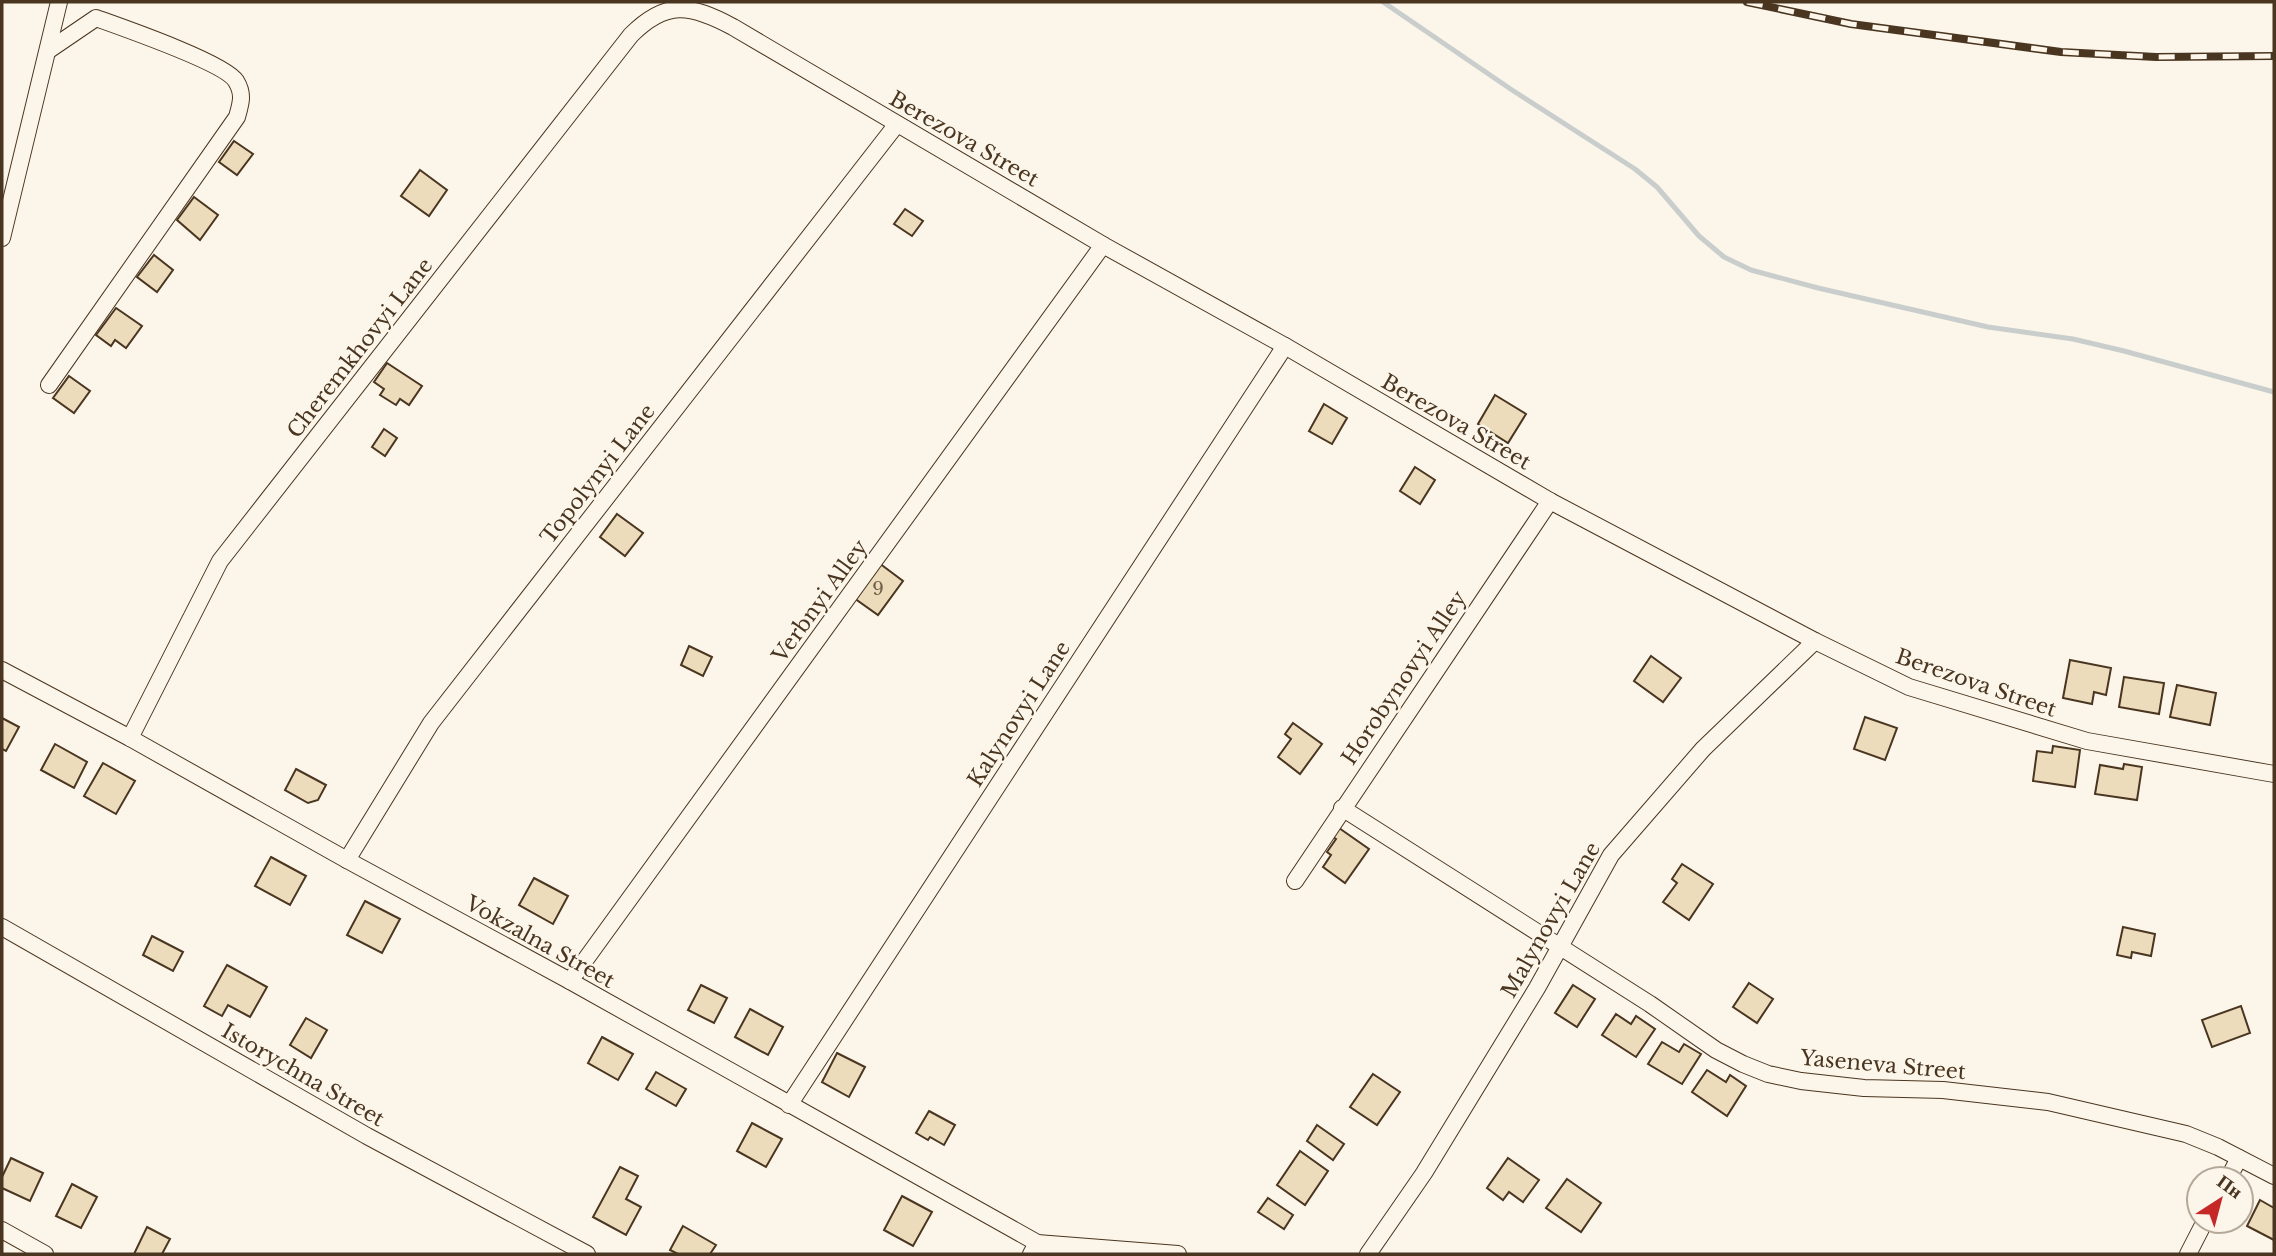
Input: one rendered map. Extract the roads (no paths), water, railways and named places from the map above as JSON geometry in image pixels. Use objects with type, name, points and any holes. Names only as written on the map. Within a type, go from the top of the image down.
[{"type":"street","points":[[2,238],[59,2]]},
{"type":"street","name":"Berezova Street","points":[[660,10],[680,5],[702,10],[745,33],[1103,245],[1285,346],[1550,501],[1815,641],[1909,687],[2087,741],[2274,774]]},
{"type":"street","name":"Cheremkhovyi Lane","points":[[130,737],[220,562],[631,36],[644,20],[660,10]]},
{"type":"street","points":[[49,50],[96,18],[196,56],[235,78],[243,97],[237,117],[49,385]]},
{"type":"street","name":"Topolynyi Lane","points":[[347,860],[431,723],[897,124]]},
{"type":"street","name":"Verbnyi Alley","points":[[570,981],[1103,245]]},
{"type":"street","name":"Kalynovyi Lane","points":[[789,1105],[1285,346]]},
{"type":"street","name":"Horobynovyi Alley","points":[[1295,881],[1550,501]]},
{"type":"street","name":"Malynovyi Lane","points":[[1368,1254],[1424,1173],[1560,947],[1611,855],[1703,749],[1815,641]]},
{"type":"street","name":"Vokzalna Street","points":[[2,670],[130,737],[347,860],[570,981],[789,1105],[1034,1249],[1057,1254]]},
{"type":"street","name":"Yaseneva Street","points":[[1342,808],[1650,1004],[1716,1050],[1768,1074],[1801,1081],[1864,1088],[1943,1090],[2048,1102],[2186,1134],[2274,1176]]},
{"type":"street","name":"Istorychna Street","points":[[2,927],[367,1136],[587,1254]]},
{"type":"street","points":[[2235,1165],[2239,1158]]},
{"type":"street","points":[[2,1230],[45,1254]]},
{"type":"street","points":[[2188,1254],[2198,1235]]},
{"type":"street","points":[[1034,1249],[1178,1254]]},
{"type":"waterway","points":[[1383,2],[1635,169],[1657,187],[1699,236],[1724,257],[1751,270],[1988,327],[2073,339],[2274,392]]},
{"type":"railway","points":[[1747,2],[1851,24],[2061,52],[2156,57],[2274,56]]}]
